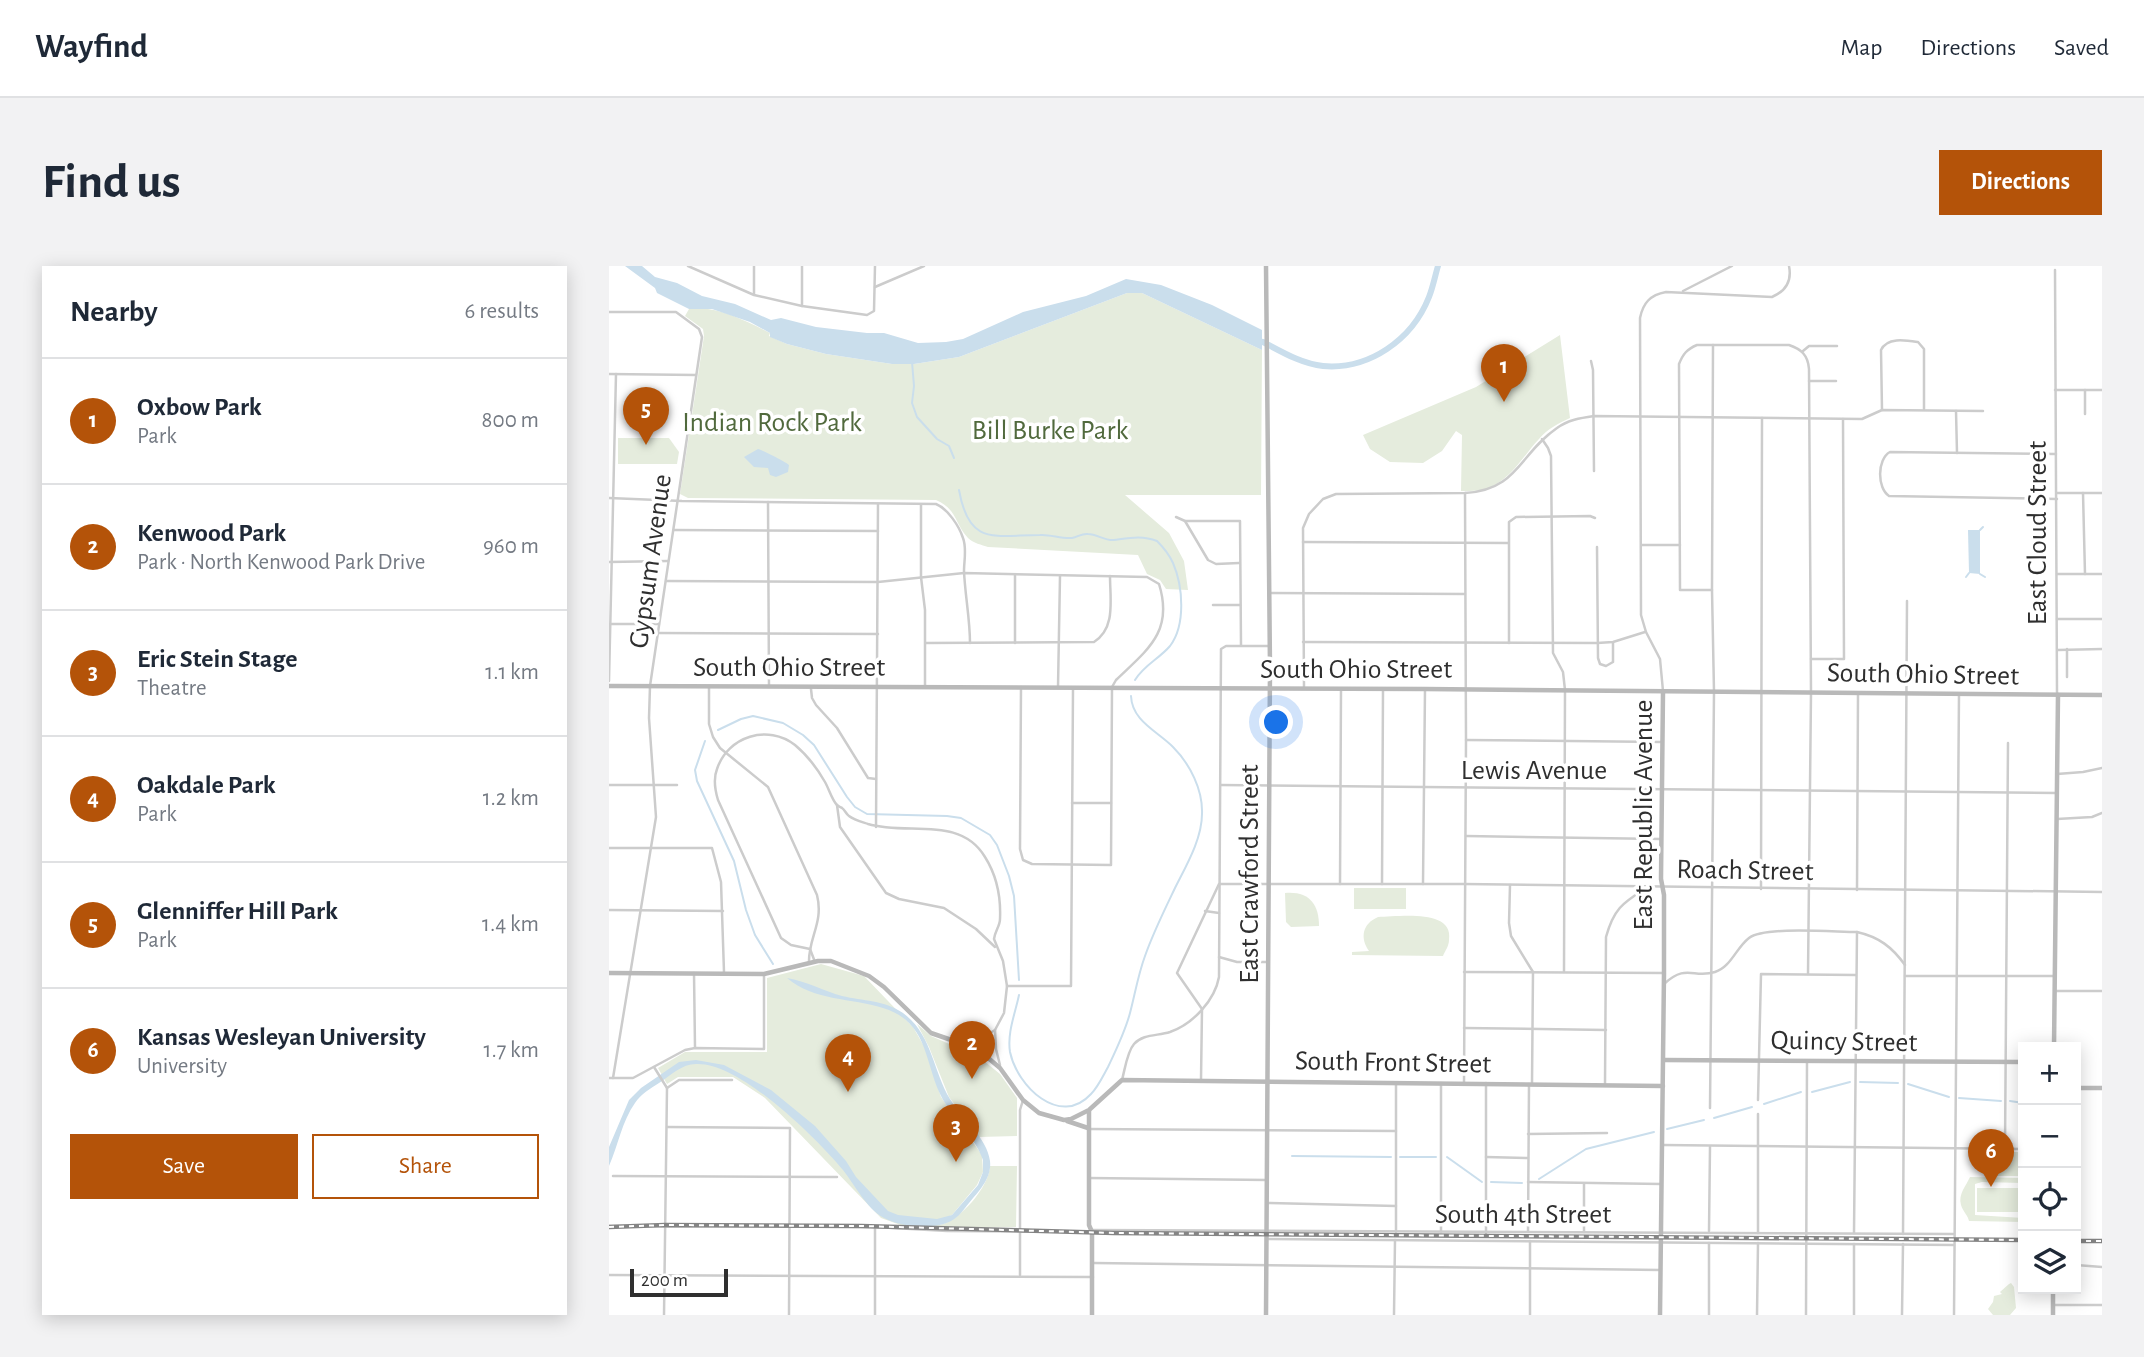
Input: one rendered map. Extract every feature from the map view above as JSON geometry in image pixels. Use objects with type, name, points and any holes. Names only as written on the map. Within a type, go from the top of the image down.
[{"type":"street","points":[[688,266],[754,295],[802,306],[867,315],[874,311],[874,266]]},
{"type":"street","points":[[704,266],[704,273]]},
{"type":"street","points":[[754,266],[754,295]]},
{"type":"street","points":[[802,266],[802,306]]},
{"type":"street","points":[[875,287],[924,266]]},
{"type":"street","name":"East Crawford Street","points":[[1266,266],[1270,689],[1266,1315]]},
{"type":"street","points":[[1680,292],[1733,266]]},
{"type":"street","points":[[1680,292],[1772,297],[1786,288],[1789,266]]},
{"type":"street","name":"East Cloud Street","points":[[2054,1042],[2057,891],[2055,270]]},
{"type":"street","name":"East Republic Avenue","points":[[1660,1315],[1664,984],[1661,839],[1663,692],[1660,659],[1646,632],[1641,615],[1640,318],[1642,308],[1649,299],[1657,294],[1680,292]]},
{"type":"street","name":"Gypsum Avenue","points":[[609,312],[676,312],[702,332],[650,686],[649,718],[656,817],[611,1078]]},
{"type":"street","points":[[1882,410],[1881,350],[1885,343],[1891,341],[1918,342],[1924,349],[1924,410]]},
{"type":"street","points":[[1712,590],[1680,590],[1679,364],[1683,354],[1690,347],[1697,345],[1789,345],[1803,351],[1809,362],[1811,693],[1808,974]]},
{"type":"street","points":[[1710,1108],[1714,692],[1713,345]]},
{"type":"street","points":[[1803,351],[1809,346],[1837,346]]},
{"type":"street","points":[[1591,361],[1594,471]]},
{"type":"street","points":[[609,374],[697,375]]},
{"type":"street","points":[[609,684],[611,498],[616,374]]},
{"type":"street","points":[[1809,381],[1836,381]]},
{"type":"street","points":[[2056,390],[2102,390]]},
{"type":"street","points":[[2085,390],[2085,414]]},
{"type":"street","points":[[1304,689],[1303,528],[1309,514],[1323,499],[1336,494],[1465,493],[1495,488],[1511,476],[1542,439],[1559,426],[1576,418],[1640,416],[1862,419],[1882,410],[1983,411]]},
{"type":"street","points":[[1956,411],[1957,453]]},
{"type":"street","points":[[1761,889],[1762,418]]},
{"type":"street","points":[[1811,659],[1844,659],[1843,419]]},
{"type":"street","points":[[1542,439],[1551,456],[1553,653],[1563,673],[1565,691],[1564,972]]},
{"type":"street","points":[[2056,454],[1887,453],[1881,463],[1882,491],[1893,497],[2057,499]]},
{"type":"street","points":[[1464,1083],[1465,493]]},
{"type":"street","points":[[2057,493],[2102,493]]},
{"type":"street","points":[[2083,493],[2085,574]]},
{"type":"street","points":[[611,498],[936,504],[948,512],[963,536],[970,643]]},
{"type":"street","points":[[768,502],[769,687]]},
{"type":"street","points":[[876,827],[878,503]]},
{"type":"street","points":[[922,505],[921,577],[925,610],[925,687]]},
{"type":"street","points":[[1176,517],[1185,521],[1240,521],[1241,646]]},
{"type":"street","points":[[1509,643],[1509,522],[1513,517],[1595,518]]},
{"type":"street","points":[[1185,521],[1208,560],[1216,564],[1240,563]]},
{"type":"street","points":[[673,530],[878,531]]},
{"type":"street","points":[[1303,542],[1508,543]]},
{"type":"street","points":[[1640,545],[1680,544]]},
{"type":"street","points":[[1597,547],[1598,661],[1606,666],[1613,659],[1613,642]]},
{"type":"street","points":[[611,562],[669,561]]},
{"type":"street","points":[[666,581],[878,582],[964,573],[1147,577],[1159,584],[1163,598],[1161,626],[1153,643],[1112,687],[1111,865],[1032,864],[1023,860],[1020,849],[1021,687]]},
{"type":"street","points":[[2057,574],[2102,574]]},
{"type":"street","points":[[1015,575],[1015,643]]},
{"type":"street","points":[[1058,687],[1060,576]]},
{"type":"street","points":[[926,643],[1094,642],[1106,632],[1110,622],[1110,576]]},
{"type":"street","points":[[1269,593],[1465,594]]},
{"type":"street","points":[[1903,1234],[1907,601]]},
{"type":"street","points":[[1213,605],[1241,605]]},
{"type":"street","points":[[2057,619],[2102,619]]},
{"type":"street","points":[[610,624],[659,624]]},
{"type":"street","points":[[1303,642],[1597,643],[1613,642],[1646,632]]},
{"type":"street","points":[[658,633],[878,634]]},
{"type":"street","points":[[1064,1120],[1089,1110],[1122,1080],[1132,1046],[1141,1037],[1173,1031],[1202,1009],[1217,989],[1220,913],[1221,649],[1226,646],[1269,646]]},
{"type":"street","points":[[2067,649],[2067,677]]},
{"type":"street","points":[[2057,650],[2102,649]]},
{"type":"street","name":"South Ohio Street","points":[[609,684],[2102,695]]},
{"type":"street","points":[[709,686],[709,724],[713,737],[726,752],[763,780],[768,787],[816,890],[820,913],[810,949],[812,963]]},
{"type":"street","points":[[811,687],[811,698],[837,728],[868,778],[876,779]]},
{"type":"street","points":[[1007,986],[1071,986],[1073,687]]},
{"type":"street","points":[[1340,884],[1341,689]]},
{"type":"street","points":[[1382,884],[1383,689]]},
{"type":"street","points":[[1423,884],[1425,689]]},
{"type":"street","points":[[1857,890],[1858,693]]},
{"type":"street","points":[[1954,1315],[1959,694]]},
{"type":"street","points":[[810,949],[791,945],[781,938],[718,800],[715,788],[716,769],[726,752],[738,742],[756,735],[773,734],[792,743],[806,755],[824,780],[837,805],[838,821],[842,830],[886,893],[899,899],[944,908],[965,920],[996,948],[1003,961],[1007,986],[1004,1013],[995,1030],[979,1041],[963,1044]]},
{"type":"street","points":[[1466,740],[1662,742]]},
{"type":"street","points":[[2005,1148],[2008,743]]},
{"type":"street","points":[[2057,774],[2102,768]]},
{"type":"street","points":[[609,785],[677,785]]},
{"type":"street","name":"Lewis Avenue","points":[[1221,785],[2057,793]]},
{"type":"street","points":[[1072,803],[1112,803]]},
{"type":"street","points":[[837,805],[842,807],[848,816],[876,827],[950,830],[970,840],[983,853],[993,871],[998,888],[1000,920],[995,934],[996,948]]},
{"type":"street","points":[[2057,819],[2092,817],[2102,813]]},
{"type":"street","points":[[838,821],[848,816]]},
{"type":"street","points":[[1466,836],[1661,839]]},
{"type":"street","points":[[609,848],[712,848],[721,882],[724,973]]},
{"type":"street","points":[[1201,1080],[1202,1009],[1177,974],[1219,884]]},
{"type":"street","name":"Roach Street","points":[[1219,884],[2102,891]]},
{"type":"street","points":[[1510,885],[1511,936],[1533,972],[1528,1231]]},
{"type":"street","points":[[1628,886],[1632,893],[1631,898]]},
{"type":"street","points":[[1605,1085],[1606,937],[1611,918],[1625,902],[1646,888]]},
{"type":"street","points":[[609,910],[723,911]]},
{"type":"street","points":[[1205,911],[1220,913]]},
{"type":"street","points":[[1664,984],[1682,973],[1715,972],[1728,963],[1755,934],[1767,932],[1857,932],[1882,940],[1905,965]]},
{"type":"street","points":[[1854,1234],[1857,932]]},
{"type":"street","points":[[987,938],[995,934]]},
{"type":"street","points":[[1219,957],[1237,962],[1268,962]]},
{"type":"street","points":[[609,973],[764,974],[831,961],[869,976],[931,1033],[963,1044],[987,1057],[1000,1068],[1023,1100],[1036,1111],[1089,1129],[1396,1131]]},
{"type":"street","points":[[1464,972],[1664,974]]},
{"type":"street","points":[[694,973],[695,1048]]},
{"type":"street","points":[[611,1078],[633,1078],[655,1069],[684,1050],[764,1049],[764,974]]},
{"type":"street","points":[[1758,1100],[1761,974],[1856,975]]},
{"type":"street","points":[[1905,976],[2055,976]]},
{"type":"street","points":[[2055,991],[2102,992]]},
{"type":"street","points":[[1464,1028],[1606,1030]]},
{"type":"street","points":[[995,1030],[1000,1068]]},
{"type":"street","name":"Quincy Street","points":[[1663,1060],[2018,1062]]},
{"type":"street","points":[[1805,1315],[1807,1060]]},
{"type":"street","points":[[655,1069],[667,1088],[664,1315]]},
{"type":"street","points":[[667,1088],[679,1080],[732,1080]]},
{"type":"street","name":"South Front Street","points":[[1122,1080],[1663,1086]]},
{"type":"street","points":[[1395,1083],[1396,1232]]},
{"type":"street","points":[[1441,1083],[1441,1232]]},
{"type":"street","points":[[1486,1083],[1486,1233]]},
{"type":"street","points":[[2081,1088],[2102,1088]]},
{"type":"street","points":[[1020,1276],[1020,1110],[1023,1100]]},
{"type":"street","points":[[1089,1110],[1089,1225],[1092,1231],[1093,1315]]},
{"type":"street","points":[[1758,1114],[1758,1233]]},
{"type":"street","points":[[667,1127],[790,1128],[789,1315]]},
{"type":"street","points":[[1528,1134],[1607,1133]]},
{"type":"street","points":[[1662,1146],[2018,1149]]},
{"type":"street","points":[[1709,1232],[1710,1147]]},
{"type":"street","points":[[1486,1157],[1528,1158]]},
{"type":"street","points":[[613,1176],[837,1177]]},
{"type":"street","points":[[1089,1178],[1267,1180]]},
{"type":"street","points":[[1528,1182],[1661,1184]]},
{"type":"street","points":[[1584,1184],[1584,1232]]},
{"type":"street","points":[[1266,1203],[1396,1206]]},
{"type":"street","name":"South 4th Street","points":[[609,1226],[875,1227],[947,1231],[1954,1234]]},
{"type":"street","points":[[875,1227],[875,1315]]},
{"type":"street","name":"South 4th Street","points":[[1266,1239],[1954,1245]]},
{"type":"street","points":[[1394,1315],[1395,1240]]},
{"type":"street","points":[[1530,1241],[1530,1315]]},
{"type":"street","points":[[1709,1243],[1709,1315]]},
{"type":"street","points":[[1757,1315],[1758,1243]]},
{"type":"street","points":[[1854,1244],[1854,1315]]},
{"type":"street","points":[[1902,1315],[1903,1244]]},
{"type":"street","points":[[1093,1263],[1660,1270]]},
{"type":"street","points":[[2081,1265],[2102,1267]]},
{"type":"street","points":[[609,1275],[1093,1278]]},
{"type":"street","points":[[2053,1294],[2053,1315]]},
{"type":"street","points":[[2053,1304],[2102,1305]]},
{"type":"green space","name":"Bill Burke Park","points":[[1127,293],[1142,293],[1262,350],[1261,495],[1125,495],[1169,533],[1184,561],[1188,590],[1166,589],[1160,580],[1147,574],[1138,555],[988,547],[978,544],[968,538],[952,512],[936,500],[688,498],[680,494],[704,336],[703,329],[685,316],[689,309],[710,309],[731,315],[787,344],[826,354],[892,364],[914,364],[959,357]]},
{"type":"green space","points":[[1560,335],[1570,418],[1546,432],[1500,482],[1486,489],[1461,491],[1462,435],[1456,431],[1442,451],[1423,463],[1390,462],[1370,449],[1363,435],[1476,387]]},
{"type":"green space","points":[[618,438],[669,438],[679,452],[677,464],[618,464]]},
{"type":"green space","points":[[1354,888],[1406,888],[1406,909],[1354,909]]},
{"type":"green space","points":[[1285,893],[1300,894],[1311,901],[1317,911],[1319,926],[1291,927],[1286,922]]},
{"type":"green space","points":[[1423,916],[1443,923],[1448,930],[1449,940],[1443,956],[1352,955],[1352,952],[1369,951],[1364,941],[1364,932],[1369,923],[1378,917]]},
{"type":"green space","points":[[821,964],[864,976],[913,1027],[925,1048],[941,1097],[982,1155],[983,1172],[977,1185],[952,1215],[939,1225],[956,1217],[972,1202],[985,1184],[990,1166],[1017,1166],[1016,1227],[906,1227],[881,1218],[765,1098],[733,1077],[678,1077],[667,1084],[658,1068],[685,1052],[767,1052],[767,978]]},
{"type":"green space","points":[[917,1024],[931,1036],[979,1057],[1000,1074],[1017,1098],[1017,1136],[979,1137],[949,1097]]},
{"type":"green space","points":[[1991,1152],[2018,1152],[2018,1176],[1990,1176]]},
{"type":"green space","points":[[1970,1177],[2018,1178],[2018,1183],[1975,1184],[1975,1215],[2018,1218],[2018,1222],[1969,1221],[1960,1201]]},
{"type":"green space","points":[[1977,1188],[2018,1188],[2018,1212],[1977,1212]]},
{"type":"green space","points":[[2011,1283],[2014,1287],[2016,1308],[2010,1315],[1993,1315],[1988,1309],[1994,1296],[2002,1294],[2000,1292]]},
{"type":"water","points":[[625,266],[642,266],[655,277],[677,283],[702,296],[735,304],[771,320],[781,318],[816,327],[884,333],[918,343],[963,339],[1023,312],[1086,296],[1126,279],[1161,285],[1212,305],[1262,330],[1262,350],[1142,293],[1127,293],[959,357],[914,364],[892,364],[826,354],[787,344],[770,337],[770,333],[750,322],[712,309],[689,309],[657,293],[655,288]]},
{"type":"water","points":[[758,449],[789,465],[788,472],[776,477],[770,475],[768,468],[754,467],[744,457]]},
{"type":"water","points":[[1968,530],[1980,530],[1980,574],[1969,573]]},
{"type":"water","points":[[787,978],[842,996],[888,1006],[903,1013],[920,1031],[944,1088],[979,1136],[990,1161],[984,1184],[954,1219],[936,1226],[917,1226],[899,1224],[884,1218],[861,1196],[843,1170],[796,1121],[734,1075],[714,1067],[696,1064],[672,1073],[640,1097],[627,1118],[609,1166],[609,1147],[629,1100],[641,1088],[679,1062],[696,1060],[724,1065],[771,1090],[815,1126],[846,1161],[856,1177],[888,1211],[898,1215],[937,1219],[952,1215],[978,1185],[983,1172],[983,1160],[975,1144],[942,1098],[917,1033],[898,1014],[871,1005],[821,995]]},
{"type":"waterway","points":[[1263,342],[1315,365],[1340,366],[1372,357],[1400,339],[1412,326],[1429,297],[1438,266]]},
{"type":"waterway","points":[[912,362],[912,403],[917,417],[937,439],[949,446],[954,458]]},
{"type":"waterway","points":[[959,490],[970,521],[986,534],[1068,538],[1086,534],[1111,540],[1146,538],[1159,543],[1170,557],[1176,572],[1181,594],[1181,617],[1170,646],[1135,680]]},
{"type":"waterway","points":[[1980,530],[1983,527]]},
{"type":"waterway","points":[[1966,577],[1969,573]]},
{"type":"waterway","points":[[1980,574],[1985,577]]},
{"type":"waterway","points":[[1019,995],[1009,1045],[1014,1065],[1021,1078],[1031,1089],[1054,1105],[1066,1107],[1079,1103],[1098,1085],[1120,1041],[1148,947],[1193,852],[1201,823],[1202,805],[1190,769],[1173,747],[1141,719],[1132,705],[1131,696]]},
{"type":"waterway","points":[[718,730],[753,716],[783,723],[814,745],[847,797],[855,807],[867,814],[961,818],[990,835],[997,845],[1014,896],[1019,980]]},
{"type":"waterway","points":[[705,741],[695,770],[697,781],[734,861],[755,935],[773,964]]},
{"type":"waterway","points":[[1812,1092],[1850,1082]]},
{"type":"waterway","points":[[1860,1082],[1898,1083]]},
{"type":"waterway","points":[[1908,1084],[1949,1097]]},
{"type":"waterway","points":[[1764,1104],[1801,1092]]},
{"type":"waterway","points":[[1959,1098],[2001,1101]]},
{"type":"waterway","points":[[2010,1101],[2018,1102]]},
{"type":"waterway","points":[[1714,1118],[1752,1107]]},
{"type":"waterway","points":[[1667,1129],[1704,1120]]},
{"type":"waterway","points":[[1539,1179],[1586,1149],[1654,1132]]},
{"type":"waterway","points":[[1292,1156],[1391,1157]]},
{"type":"waterway","points":[[1400,1157],[1436,1157]]},
{"type":"waterway","points":[[1447,1157],[1482,1182]]},
{"type":"waterway","points":[[1491,1182],[1522,1183]]},
{"type":"railway","points":[[609,1227],[861,1226],[1114,1233],[2018,1240]]},
{"type":"railway","points":[[2081,1241],[2102,1241]]},
{"type":"place","name":"Oxbow Park","points":[[1504,402]]},
{"type":"place","name":"Glenniffer Hill Park","points":[[646,445]]},
{"type":"place","name":"Kenwood Park","points":[[972,1079]]},
{"type":"place","name":"Oakdale Park","points":[[848,1092]]},
{"type":"place","name":"Eric Stein Stage","points":[[956,1162]]},
{"type":"place","name":"Kansas Wesleyan University","points":[[1991,1187]]},
{"type":"park label","name":"Indian Rock Park","points":[[772,421]]}]
